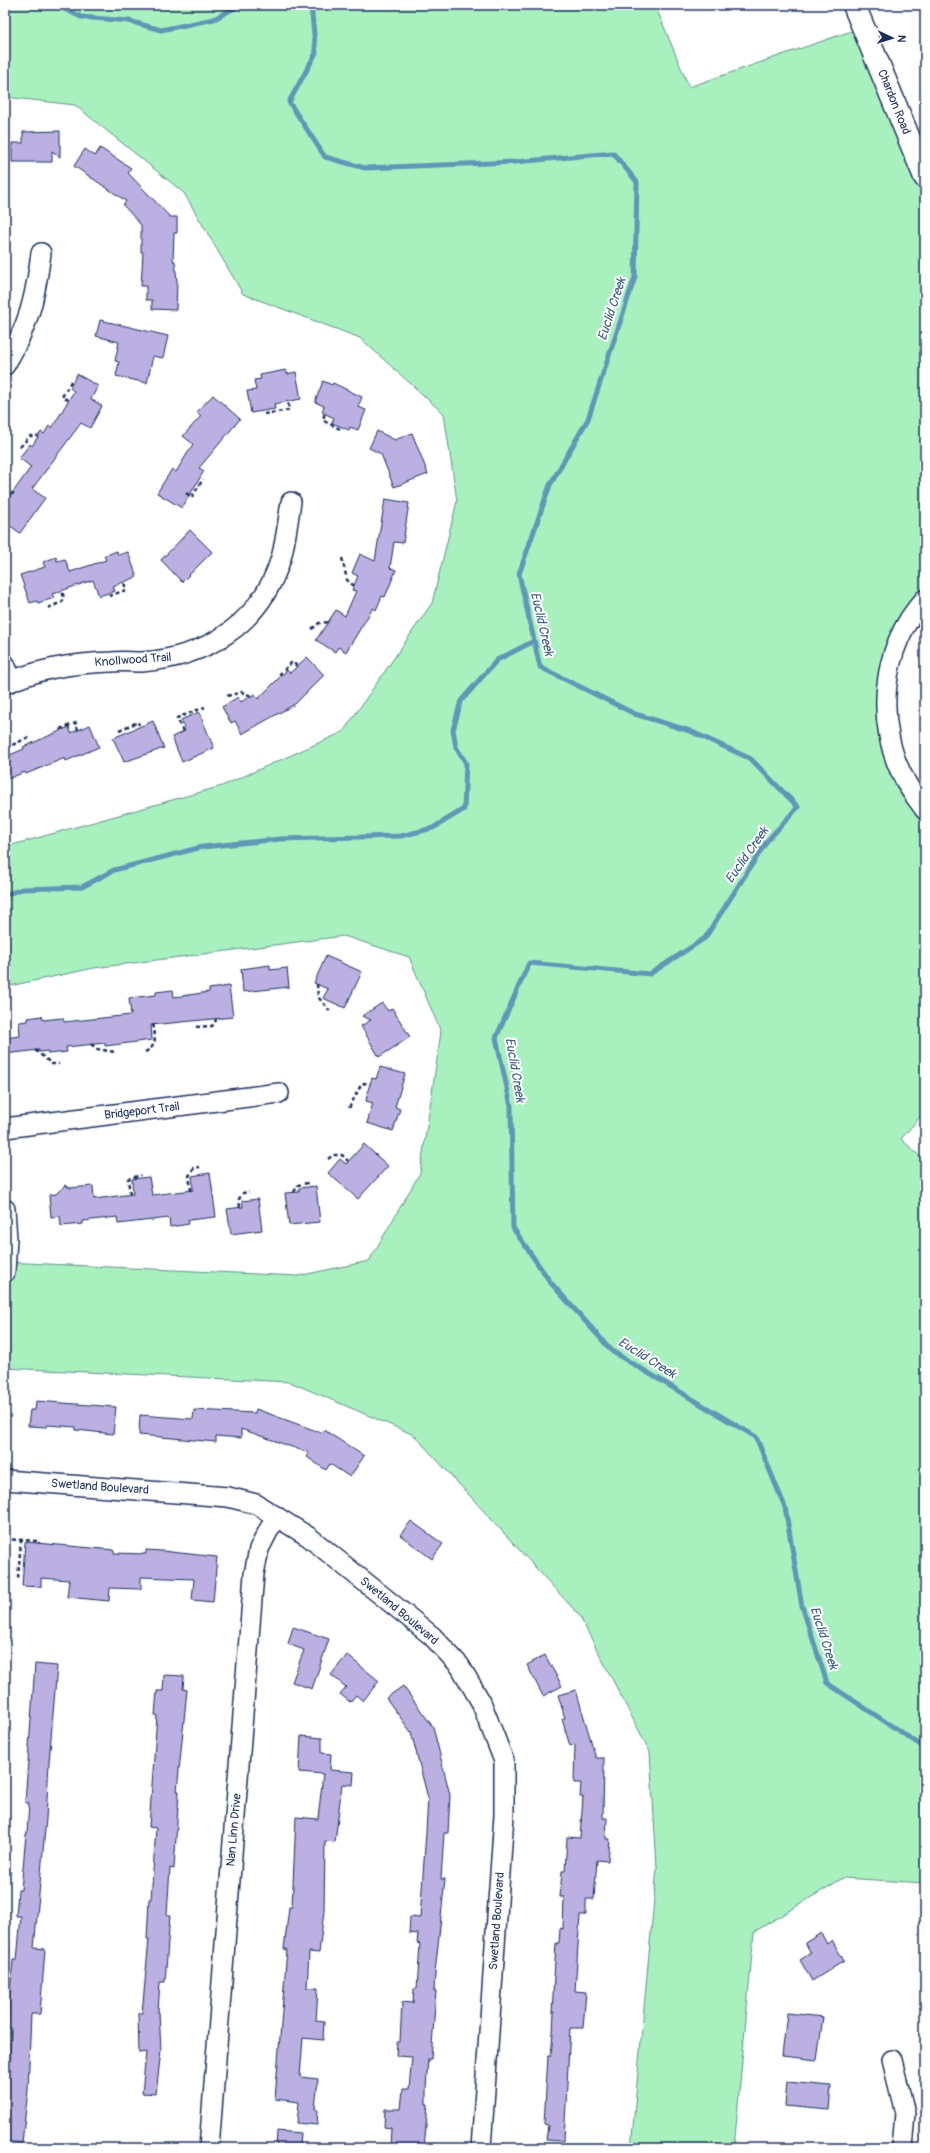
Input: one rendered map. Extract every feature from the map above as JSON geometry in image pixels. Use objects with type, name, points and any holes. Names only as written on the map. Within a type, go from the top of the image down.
[{"type":"main road","name":"Chardon Road","points":[[854,5],[925,177]]},
{"type":"street","points":[[5,365],[21,338],[30,317],[41,253]]},
{"type":"street","name":"Knollwood Trail","points":[[7,676],[72,666],[172,658],[195,652],[219,640],[247,616],[269,587],[281,558],[291,502]]},
{"type":"street","points":[[925,599],[907,623],[896,647],[888,682],[886,711],[889,736],[896,760],[906,782],[925,810]]},
{"type":"street","name":"Bridgeport Trail","points":[[5,1128],[279,1093]]},
{"type":"street","points":[[5,1209],[7,1239],[5,1272]]},
{"type":"street","name":"Swetland Boulevard","points":[[5,1480],[228,1497],[256,1504],[309,1537],[432,1636],[456,1661],[481,1702],[504,1761],[504,1815],[481,2148]]},
{"type":"street","name":"Nan Linn Drive","points":[[209,2148],[254,1574],[259,1549],[276,1516]]},
{"type":"street","points":[[892,2060],[905,2113],[902,2148]]},
{"type":"path","points":[[68,400],[62,397],[72,380]]},
{"type":"path","points":[[264,414],[289,410],[288,401]]},
{"type":"path","points":[[324,414],[324,421],[340,429]]},
{"type":"path","points":[[20,447],[30,436],[39,436]]},
{"type":"path","points":[[186,493],[192,497],[203,479]]},
{"type":"path","points":[[5,489],[14,494]]},
{"type":"path","points":[[342,558],[347,580],[354,586]]},
{"type":"path","points":[[109,596],[126,590],[124,582]]},
{"type":"path","points":[[48,608],[62,602],[64,598],[62,591]]},
{"type":"path","points":[[312,629],[319,623],[324,621],[329,622]]},
{"type":"path","points":[[279,675],[292,662],[297,666]]},
{"type":"path","points":[[227,696],[242,692],[251,696]]},
{"type":"path","points":[[182,732],[177,718],[205,707]]},
{"type":"path","points":[[60,729],[76,722],[78,730]]},
{"type":"path","points":[[119,730],[138,722],[139,724]]},
{"type":"path","points":[[6,748],[27,738],[31,740]]},
{"type":"path","points":[[318,984],[318,997],[330,1011]]},
{"type":"path","points":[[196,1027],[212,1026],[216,1019]]},
{"type":"path","points":[[144,1052],[150,1049],[155,1042],[153,1023]]},
{"type":"path","points":[[91,1044],[97,1049],[115,1052]]},
{"type":"path","points":[[35,1050],[52,1064],[59,1064]]},
{"type":"path","points":[[349,1108],[362,1085],[364,1083],[370,1084]]},
{"type":"path","points":[[328,1159],[333,1155],[342,1155],[348,1161]]},
{"type":"path","points":[[190,1191],[190,1173],[194,1168],[200,1166]]},
{"type":"path","points":[[130,1194],[128,1179],[141,1174]]},
{"type":"path","points":[[294,1192],[298,1185],[308,1183]]},
{"type":"path","points":[[240,1207],[239,1199],[243,1193],[249,1192]]},
{"type":"path","points":[[5,1539],[39,1541],[39,1543]]},
{"type":"path","points":[[18,1578],[21,1540]]},
{"type":"green space","points":[[5,5],[655,5],[689,87],[863,27],[925,177],[925,599],[907,623],[886,711],[925,810],[925,1111],[901,1139],[925,1161],[925,1883],[843,1878],[754,1932],[734,2148],[631,2148],[657,1867],[650,1752],[579,1615],[414,1435],[290,1382],[5,1368],[5,1262],[298,1276],[369,1261],[420,1173],[441,1032],[409,957],[344,936],[94,968],[5,987],[5,847],[222,786],[343,732],[432,603],[457,501],[444,414],[360,338],[243,294],[184,193],[75,105],[5,97]]},
{"type":"building","points":[[60,131],[60,157],[52,151],[52,162],[12,162],[12,143],[23,143],[23,132]]},
{"type":"building","points":[[100,148],[131,168],[128,173],[170,217],[177,217],[177,233],[174,233],[173,261],[175,261],[177,281],[176,310],[152,309],[152,300],[146,300],[146,286],[141,286],[143,252],[141,252],[141,225],[123,205],[126,201],[74,166],[85,149],[95,156]]},
{"type":"building","points":[[100,320],[168,336],[163,358],[153,356],[147,383],[116,376],[119,362],[115,361],[119,342],[96,336]]},
{"type":"building","points":[[286,370],[287,374],[296,372],[301,399],[274,404],[275,409],[251,413],[247,391],[256,390],[254,380],[261,379],[260,375]]},
{"type":"building","points":[[77,374],[98,386],[91,399],[102,406],[90,428],[81,423],[32,489],[45,498],[20,533],[5,522],[5,490],[11,495],[31,467],[19,458],[30,444],[32,446],[41,432],[44,434],[49,426],[52,428],[74,391],[70,388]]},
{"type":"building","points":[[323,381],[332,385],[333,383],[362,397],[358,407],[366,410],[358,430],[350,427],[349,430],[332,423],[334,418],[322,412],[324,406],[315,402]]},
{"type":"building","points":[[213,395],[240,419],[199,468],[204,471],[182,508],[157,493],[172,469],[176,472],[193,444],[183,436],[201,416],[197,412]]},
{"type":"building","points":[[377,431],[395,440],[412,433],[428,474],[394,487],[381,454],[369,448]]},
{"type":"building","points":[[385,499],[409,503],[403,543],[394,542],[390,568],[396,570],[385,597],[382,596],[376,610],[373,608],[346,652],[338,647],[335,652],[316,640],[336,610],[345,616],[356,591],[352,590],[358,576],[352,573],[360,554],[375,561]]},
{"type":"building","points":[[190,530],[212,552],[182,582],[161,560]]},
{"type":"building","points":[[117,551],[118,555],[128,552],[137,577],[113,586],[115,591],[99,596],[93,580],[52,594],[54,598],[38,603],[37,601],[30,603],[20,575],[45,567],[43,562],[56,557],[57,561],[65,559],[70,572],[106,560],[104,556]]},
{"type":"building","points":[[307,657],[324,675],[295,704],[242,734],[235,721],[231,723],[222,707],[238,697],[241,702],[255,694],[258,699],[287,670],[290,673]]},
{"type":"building","points":[[199,712],[214,748],[182,762],[172,737],[185,731],[181,720]]},
{"type":"building","points":[[153,721],[164,748],[124,762],[113,738]]},
{"type":"building","points":[[90,725],[99,747],[66,761],[65,758],[26,774],[25,772],[5,780],[5,757],[24,749],[23,747],[69,727],[71,733]]},
{"type":"building","points":[[326,956],[362,972],[345,1008],[323,998],[328,989],[314,983]]},
{"type":"building","points":[[270,965],[270,970],[287,968],[289,987],[243,992],[241,969]]},
{"type":"building","points":[[229,986],[233,1017],[151,1025],[152,1040],[105,1046],[105,1043],[66,1047],[67,1052],[48,1054],[48,1051],[39,1052],[39,1050],[5,1054],[5,1038],[20,1036],[19,1022],[28,1021],[28,1018],[42,1016],[43,1020],[63,1018],[64,1022],[131,1015],[129,998],[156,995],[156,992],[173,990],[174,997],[209,992],[209,989]]},
{"type":"building","points":[[382,1003],[388,1011],[392,1008],[410,1037],[379,1057],[361,1026],[371,1020],[362,1016]]},
{"type":"building","points":[[380,1067],[405,1074],[395,1107],[400,1109],[393,1131],[367,1123],[373,1103],[366,1101],[368,1090],[372,1078],[376,1079]]},
{"type":"building","points":[[364,1144],[388,1166],[358,1199],[328,1173],[340,1159],[346,1164]]},
{"type":"building","points":[[210,1173],[216,1217],[188,1220],[189,1224],[170,1227],[169,1218],[118,1224],[117,1217],[83,1221],[83,1224],[61,1226],[60,1216],[51,1217],[49,1195],[56,1194],[65,1185],[70,1188],[93,1186],[94,1199],[133,1194],[132,1179],[149,1177],[152,1195],[193,1190],[192,1176]]},
{"type":"building","points":[[316,1186],[320,1222],[289,1225],[285,1193],[299,1192],[299,1188]]},
{"type":"building","points":[[258,1199],[262,1230],[231,1234],[227,1209],[243,1207],[242,1201]]},
{"type":"building","points":[[36,1401],[116,1407],[113,1434],[76,1430],[76,1427],[47,1425],[47,1427],[28,1426],[30,1410],[35,1410]]},
{"type":"building","points":[[256,1409],[322,1433],[324,1430],[364,1456],[350,1477],[330,1464],[326,1470],[307,1457],[309,1453],[241,1429],[241,1438],[216,1436],[216,1442],[139,1435],[140,1415],[193,1419],[194,1410],[255,1413]]},
{"type":"building","points":[[411,1521],[443,1544],[432,1559],[400,1535]]},
{"type":"building","points":[[25,1542],[114,1550],[114,1553],[146,1554],[146,1550],[217,1557],[213,1602],[192,1600],[194,1579],[141,1577],[141,1589],[110,1588],[109,1601],[67,1597],[69,1580],[41,1578],[41,1587],[22,1586]]},
{"type":"building","points":[[293,1627],[329,1639],[312,1689],[292,1682],[304,1650],[288,1644]]},
{"type":"building","points":[[347,1655],[379,1681],[363,1701],[356,1695],[350,1702],[340,1694],[346,1687],[331,1675]]},
{"type":"building","points":[[545,1655],[562,1686],[543,1696],[527,1665]]},
{"type":"building","points":[[35,1664],[57,1666],[46,1819],[34,1948],[45,1949],[44,1963],[40,2014],[31,2014],[28,2090],[22,2143],[5,2141],[5,2073],[8,2073],[10,2059],[11,2028],[8,2028],[9,2003],[13,1960],[17,1960],[21,1916],[16,1916],[18,1890],[21,1890],[27,1834],[29,1803],[25,1803]]},
{"type":"building","points":[[164,1675],[184,1676],[183,1689],[187,1690],[177,1791],[179,1791],[174,1869],[170,1868],[167,1915],[170,1915],[165,1982],[160,1982],[158,2012],[161,2050],[156,2094],[142,2093],[146,2052],[139,2053],[138,2013],[142,2013],[149,1939],[147,1939],[149,1899],[151,1899],[156,1828],[149,1827],[157,1715],[155,1715],[157,1691],[163,1691]]},
{"type":"building","points":[[403,1686],[433,1727],[450,1795],[448,1833],[444,1833],[441,1879],[445,1879],[435,1973],[434,1991],[436,1991],[431,2059],[428,2059],[426,2104],[428,2104],[424,2148],[390,2148],[391,2128],[384,2127],[385,2109],[401,2109],[403,2089],[409,2089],[412,2057],[396,2056],[397,2042],[400,2042],[402,2002],[413,2003],[414,1989],[417,1989],[420,1944],[417,1943],[418,1934],[409,1933],[410,1917],[420,1918],[428,1798],[411,1732],[386,1698]]},
{"type":"building","points":[[576,1690],[596,1758],[604,1758],[603,1818],[607,1818],[606,1839],[610,1839],[608,1861],[597,1860],[594,1899],[586,1899],[586,1915],[580,1915],[575,1991],[586,1992],[583,2028],[570,2028],[564,2141],[546,2140],[548,2125],[544,2124],[548,2056],[551,2056],[553,2033],[554,2012],[552,2012],[556,1943],[559,1943],[560,1928],[563,1929],[564,1897],[560,1897],[562,1871],[565,1871],[567,1837],[580,1838],[583,1797],[580,1797],[581,1783],[574,1783],[575,1744],[570,1746],[562,1719],[565,1718],[558,1695]]},
{"type":"building","points":[[301,1736],[322,1738],[322,1753],[331,1754],[330,1770],[354,1772],[353,1785],[342,1784],[335,1842],[325,1841],[324,1911],[319,1953],[309,1952],[307,1988],[318,1988],[316,2021],[324,2022],[323,2040],[303,2038],[300,2077],[318,2079],[315,2109],[318,2109],[317,2125],[297,2123],[299,2102],[275,2099],[287,1949],[284,1949],[289,1907],[292,1907],[296,1817],[318,1819],[323,1774],[299,1772]]},
{"type":"building","points":[[821,1933],[827,1944],[832,1940],[844,1961],[812,1981],[800,1960],[811,1953],[805,1943]]},
{"type":"building","points":[[787,2013],[823,2017],[817,2060],[782,2056]]},
{"type":"building","points":[[787,2082],[831,2086],[829,2110],[785,2106]]},
{"type":"building","points":[[277,2131],[301,2133],[300,2148],[276,2148]]},
{"type":"waterway","points":[[56,5],[81,17],[129,21],[161,30],[214,19],[240,5]]},
{"type":"waterway","name":"Euclid Creek","points":[[311,5],[316,53],[289,102],[325,157],[365,168],[515,162],[613,153],[637,182],[635,277],[588,419],[550,485],[519,574],[540,667],[635,714],[690,731],[751,759],[798,807],[767,841],[705,938],[650,974],[529,963],[496,1038],[511,1106],[513,1228],[551,1283],[613,1352],[756,1437],[785,1507],[802,1606],[827,1683],[925,1748]]},
{"type":"waterway","points":[[5,895],[22,889],[82,887],[114,870],[202,847],[280,839],[401,836],[433,828],[464,809],[466,763],[456,747],[453,730],[461,701],[497,660],[534,641]]}]
